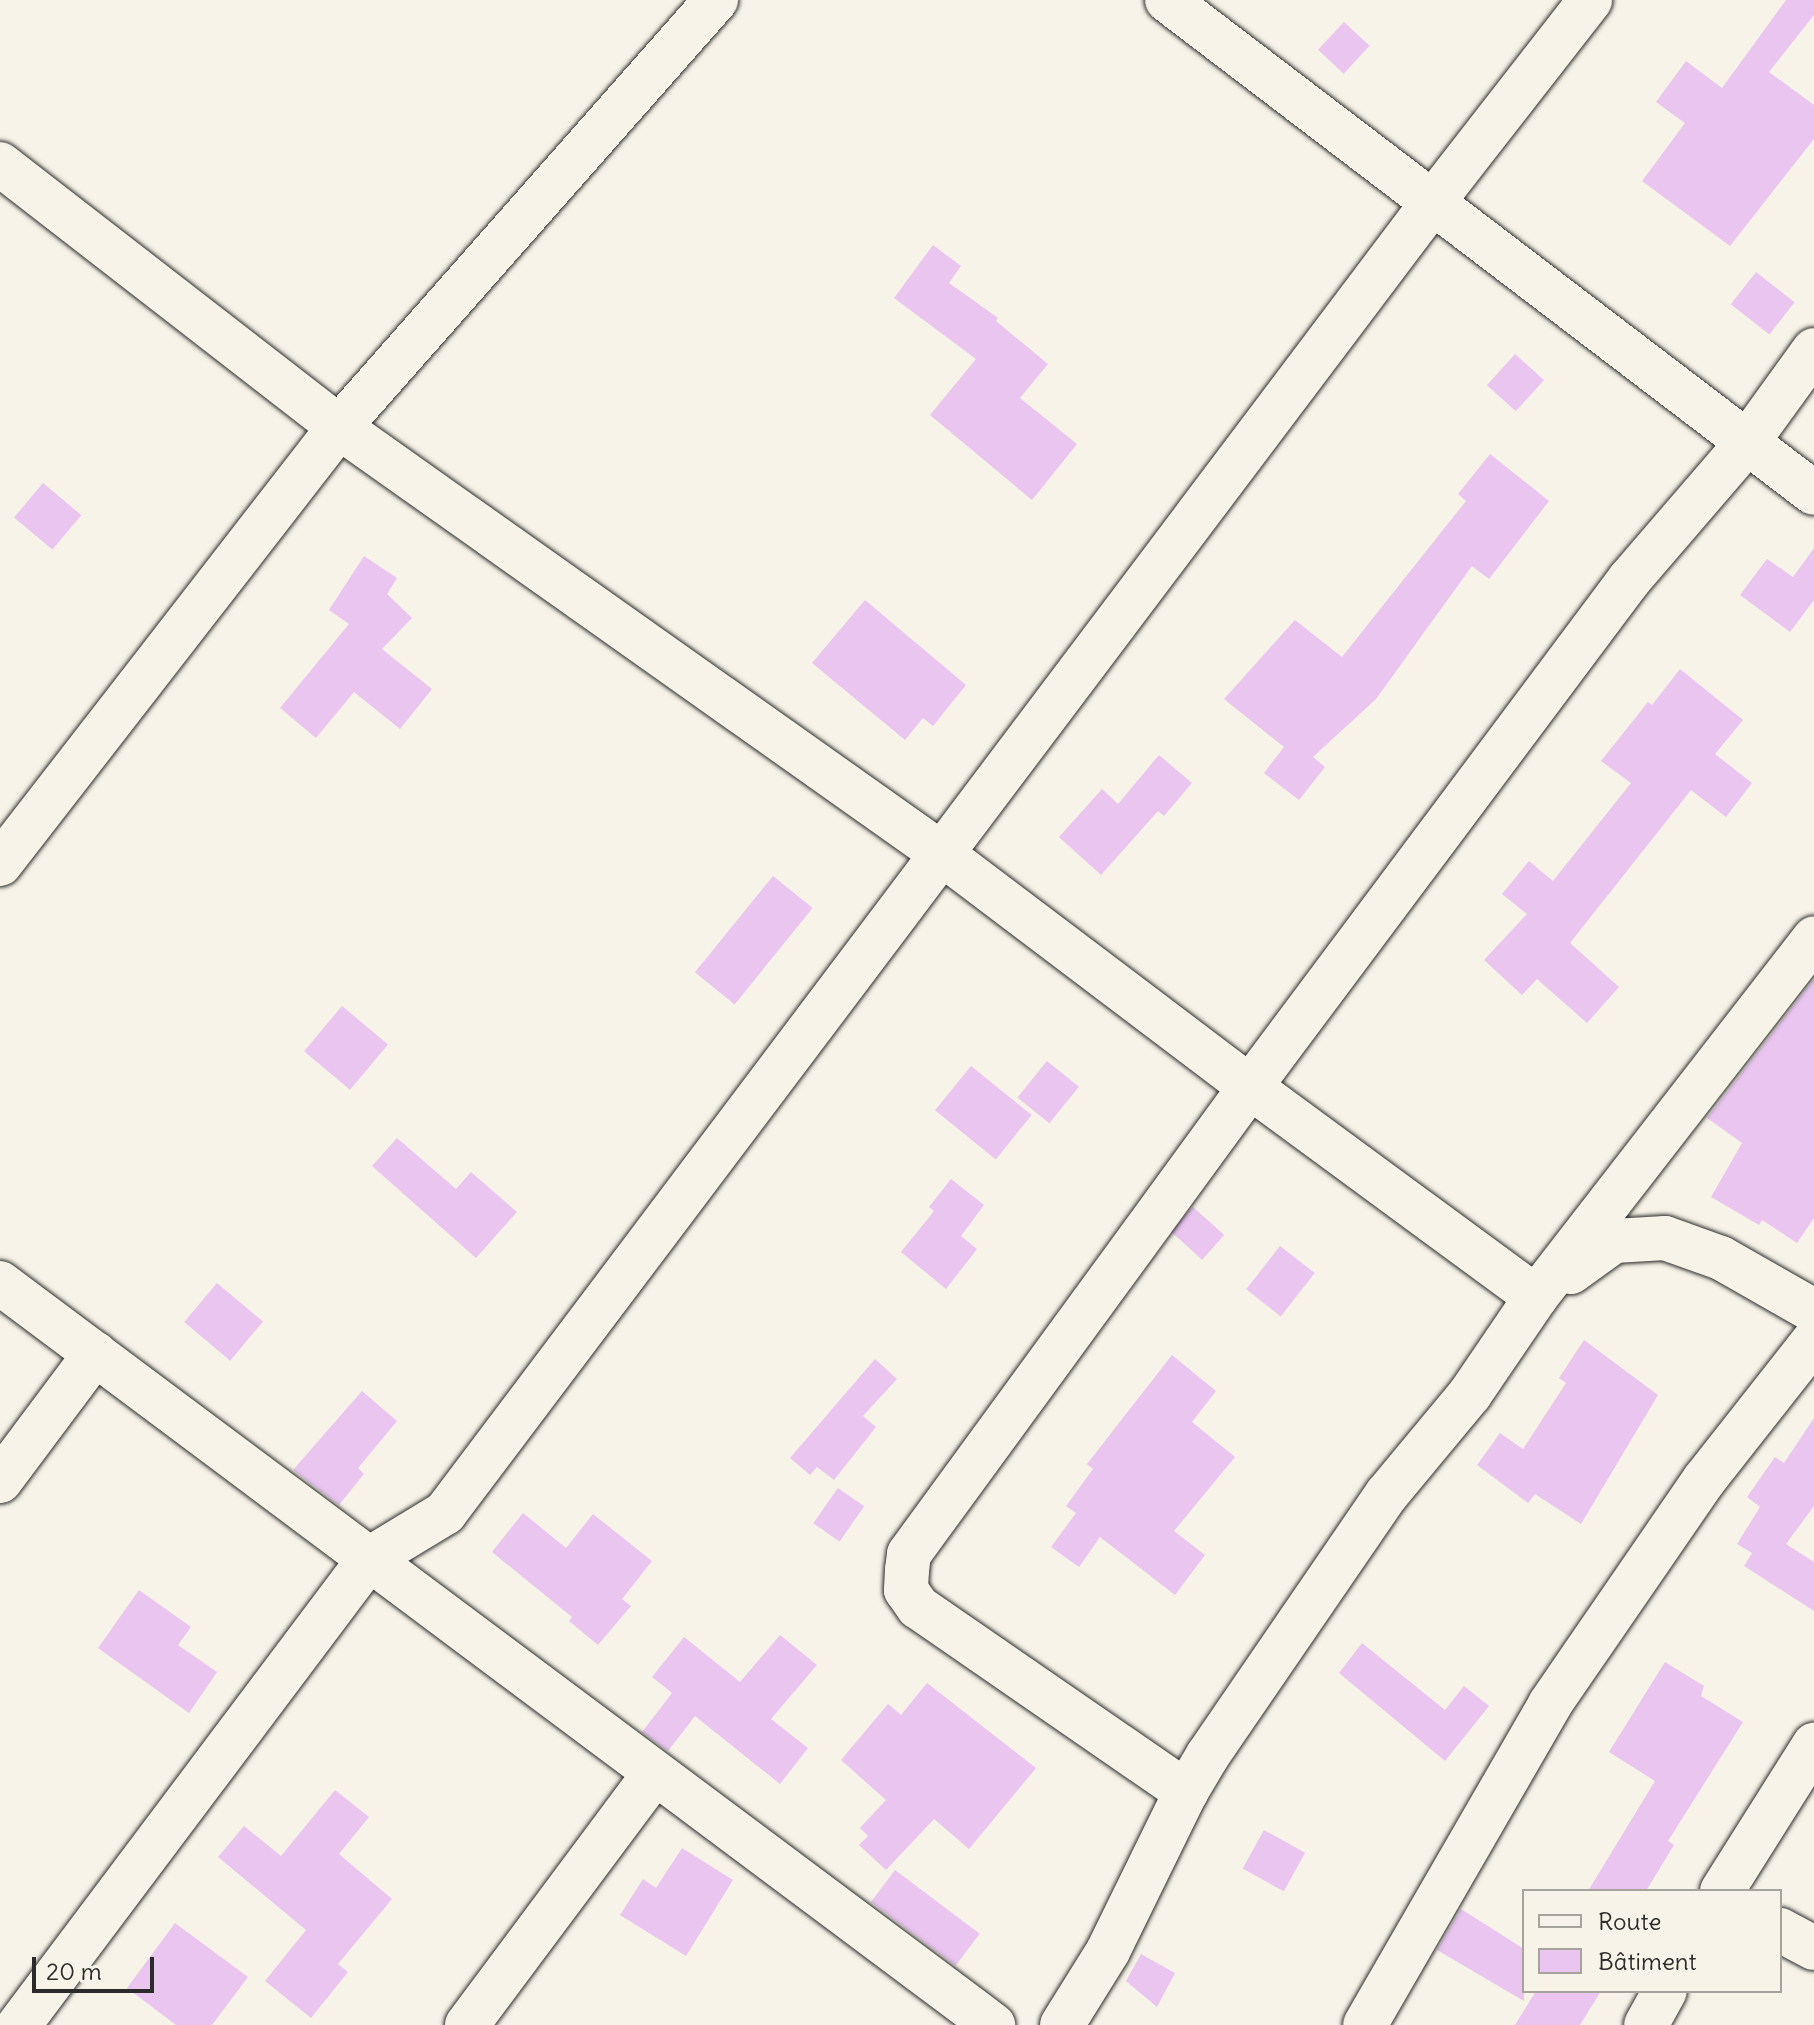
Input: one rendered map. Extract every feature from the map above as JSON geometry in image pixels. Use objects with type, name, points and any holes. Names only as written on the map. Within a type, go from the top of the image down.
[{"type":"street","points":[[0,864],[339,427],[716,0]]},
{"type":"street","points":[[1167,0],[1814,493]]},
{"type":"street","points":[[19,2025],[369,1559],[445,1513],[1433,202],[1590,0]]},
{"type":"street","points":[[0,164],[339,427],[942,854],[1250,1087],[1536,1297]]},
{"type":"street","points":[[1186,1792],[918,1607],[906,1590],[909,1554],[1250,1087],[1629,580],[1746,444],[1814,350]]},
{"type":"street","points":[[1062,2025],[1108,1951],[1186,1792],[1387,1494],[1470,1394],[1536,1297],[1814,938]]},
{"type":"street","points":[[1536,1297],[1614,1241],[1665,1238],[1721,1258],[1814,1311]]},
{"type":"street","points":[[0,1283],[993,2025]]},
{"type":"street","points":[[1365,2025],[1550,1704],[1704,1480],[1814,1340]]},
{"type":"street","points":[[0,1481],[95,1354]]},
{"type":"street","points":[[1723,1889],[1814,1745]]},
{"type":"street","points":[[467,2025],[655,1773]]},
{"type":"street","points":[[1782,1931],[1814,1948]]},
{"type":"street","points":[[1646,2025],[1664,1993]]},
{"type":"building","points":[[1786,0],[1814,0],[1814,15],[1769,72],[1814,105],[1814,139],[1730,246],[1642,181],[1685,123],[1656,102],[1686,61],[1722,88]]},
{"type":"building","points":[[1344,22],[1370,46],[1344,74],[1318,50]]},
{"type":"building","points":[[933,245],[961,266],[949,283],[998,318],[996,321],[1048,364],[1020,398],[1077,444],[1032,500],[930,415],[976,359],[894,298]]},
{"type":"building","points":[[1756,272],[1795,302],[1769,334],[1731,304]]},
{"type":"building","points":[[1515,354],[1544,380],[1516,411],[1487,385]]},
{"type":"building","points":[[1490,454],[1549,501],[1489,579],[1472,566],[1376,699],[1313,757],[1325,767],[1299,800],[1264,773],[1284,747],[1224,699],[1295,620],[1342,657],[1466,501],[1458,494]]},
{"type":"building","points":[[43,483],[81,515],[52,550],[14,517]]},
{"type":"building","points":[[1814,548],[1814,600],[1790,632],[1740,595],[1767,559],[1793,577]]},
{"type":"building","points":[[364,556],[397,578],[387,594],[412,618],[382,649],[432,689],[400,729],[354,692],[316,738],[280,708],[349,624],[329,610]]},
{"type":"building","points":[[865,600],[966,685],[933,726],[923,718],[905,740],[812,663]]},
{"type":"building","points":[[1680,669],[1743,720],[1715,754],[1752,783],[1726,817],[1691,790],[1570,943],[1619,987],[1587,1023],[1537,979],[1522,995],[1484,960],[1527,914],[1502,894],[1529,861],[1553,881],[1631,783],[1601,761],[1648,702],[1652,705]]},
{"type":"building","points":[[1159,755],[1192,783],[1164,816],[1158,811],[1101,875],[1059,837],[1102,789],[1118,804]]},
{"type":"building","points":[[773,876],[813,908],[735,1004],[695,972]]},
{"type":"building","points":[[1814,979],[1814,1218],[1797,1243],[1762,1220],[1759,1225],[1711,1197],[1742,1143],[1707,1118]]},
{"type":"building","points":[[342,1006],[388,1045],[350,1090],[304,1051]]},
{"type":"building","points":[[1047,1061],[1079,1087],[1049,1123],[1017,1098]]},
{"type":"building","points":[[971,1066],[1032,1115],[996,1159],[935,1110]]},
{"type":"building","points":[[397,1138],[456,1189],[471,1172],[517,1212],[476,1258],[372,1166]]},
{"type":"building","points":[[951,1179],[984,1205],[961,1236],[977,1249],[946,1289],[901,1252],[934,1211],[929,1207]]},
{"type":"building","points":[[1193,1207],[1224,1235],[1202,1260],[1171,1232]]},
{"type":"building","points":[[1280,1246],[1315,1273],[1281,1316],[1246,1289]]},
{"type":"building","points":[[217,1283],[263,1322],[230,1361],[184,1322]]},
{"type":"building","points":[[1584,1340],[1658,1395],[1581,1524],[1535,1494],[1528,1503],[1477,1465],[1500,1433],[1523,1449],[1566,1383],[1559,1378]]},
{"type":"building","points":[[1172,1355],[1216,1391],[1192,1422],[1235,1457],[1174,1531],[1205,1555],[1175,1595],[1100,1537],[1079,1567],[1051,1547],[1076,1513],[1066,1506],[1093,1469],[1087,1464]]},
{"type":"building","points":[[875,1359],[897,1379],[863,1416],[876,1427],[834,1480],[817,1467],[810,1475],[790,1458]]},
{"type":"building","points":[[362,1391],[397,1421],[358,1468],[364,1474],[339,1505],[293,1470]]},
{"type":"building","points":[[1814,1418],[1814,1506],[1786,1544],[1814,1562],[1814,1611],[1744,1566],[1752,1553],[1737,1544],[1760,1507],[1747,1497],[1775,1457],[1784,1463]]},
{"type":"building","points":[[838,1488],[864,1506],[840,1542],[813,1523]]},
{"type":"building","points":[[523,1513],[566,1548],[593,1514],[652,1561],[622,1599],[631,1606],[598,1645],[569,1621],[572,1617],[492,1552]]},
{"type":"building","points":[[139,1590],[191,1627],[178,1645],[217,1672],[189,1713],[98,1648]]},
{"type":"building","points":[[780,1635],[817,1665],[771,1719],[808,1748],[780,1784],[695,1716],[668,1751],[642,1732],[672,1693],[652,1677],[684,1637],[740,1682]]},
{"type":"building","points":[[1362,1643],[1445,1710],[1464,1686],[1489,1706],[1445,1761],[1339,1673]]},
{"type":"building","points":[[1665,1662],[1704,1686],[1701,1696],[1743,1722],[1668,1841],[1674,1845],[1647,1889],[1589,1889],[1655,1781],[1609,1752]]},
{"type":"building","points":[[927,1683],[1036,1768],[969,1849],[934,1819],[886,1870],[859,1845],[868,1836],[860,1828],[886,1800],[841,1760],[888,1704],[901,1715]]},
{"type":"building","points":[[335,1790],[369,1817],[339,1854],[392,1899],[338,1964],[348,1972],[311,2018],[265,1981],[306,1930],[218,1857],[244,1826],[281,1856]]},
{"type":"building","points":[[1264,1830],[1305,1853],[1284,1891],[1243,1868]]},
{"type":"building","points":[[682,1848],[733,1880],[686,1956],[620,1915],[643,1879],[656,1888]]},
{"type":"building","points":[[895,1870],[980,1934],[956,1966],[871,1902]]},
{"type":"building","points":[[1461,1909],[1522,1948],[1524,2001],[1437,1950]]},
{"type":"building","points":[[175,1923],[248,1977],[212,2025],[176,2025],[127,1988]]},
{"type":"building","points":[[1141,1954],[1175,1973],[1157,2007],[1126,1981]]},
{"type":"building","points":[[1535,1993],[1600,1993],[1580,2025],[1515,2025]]}]
